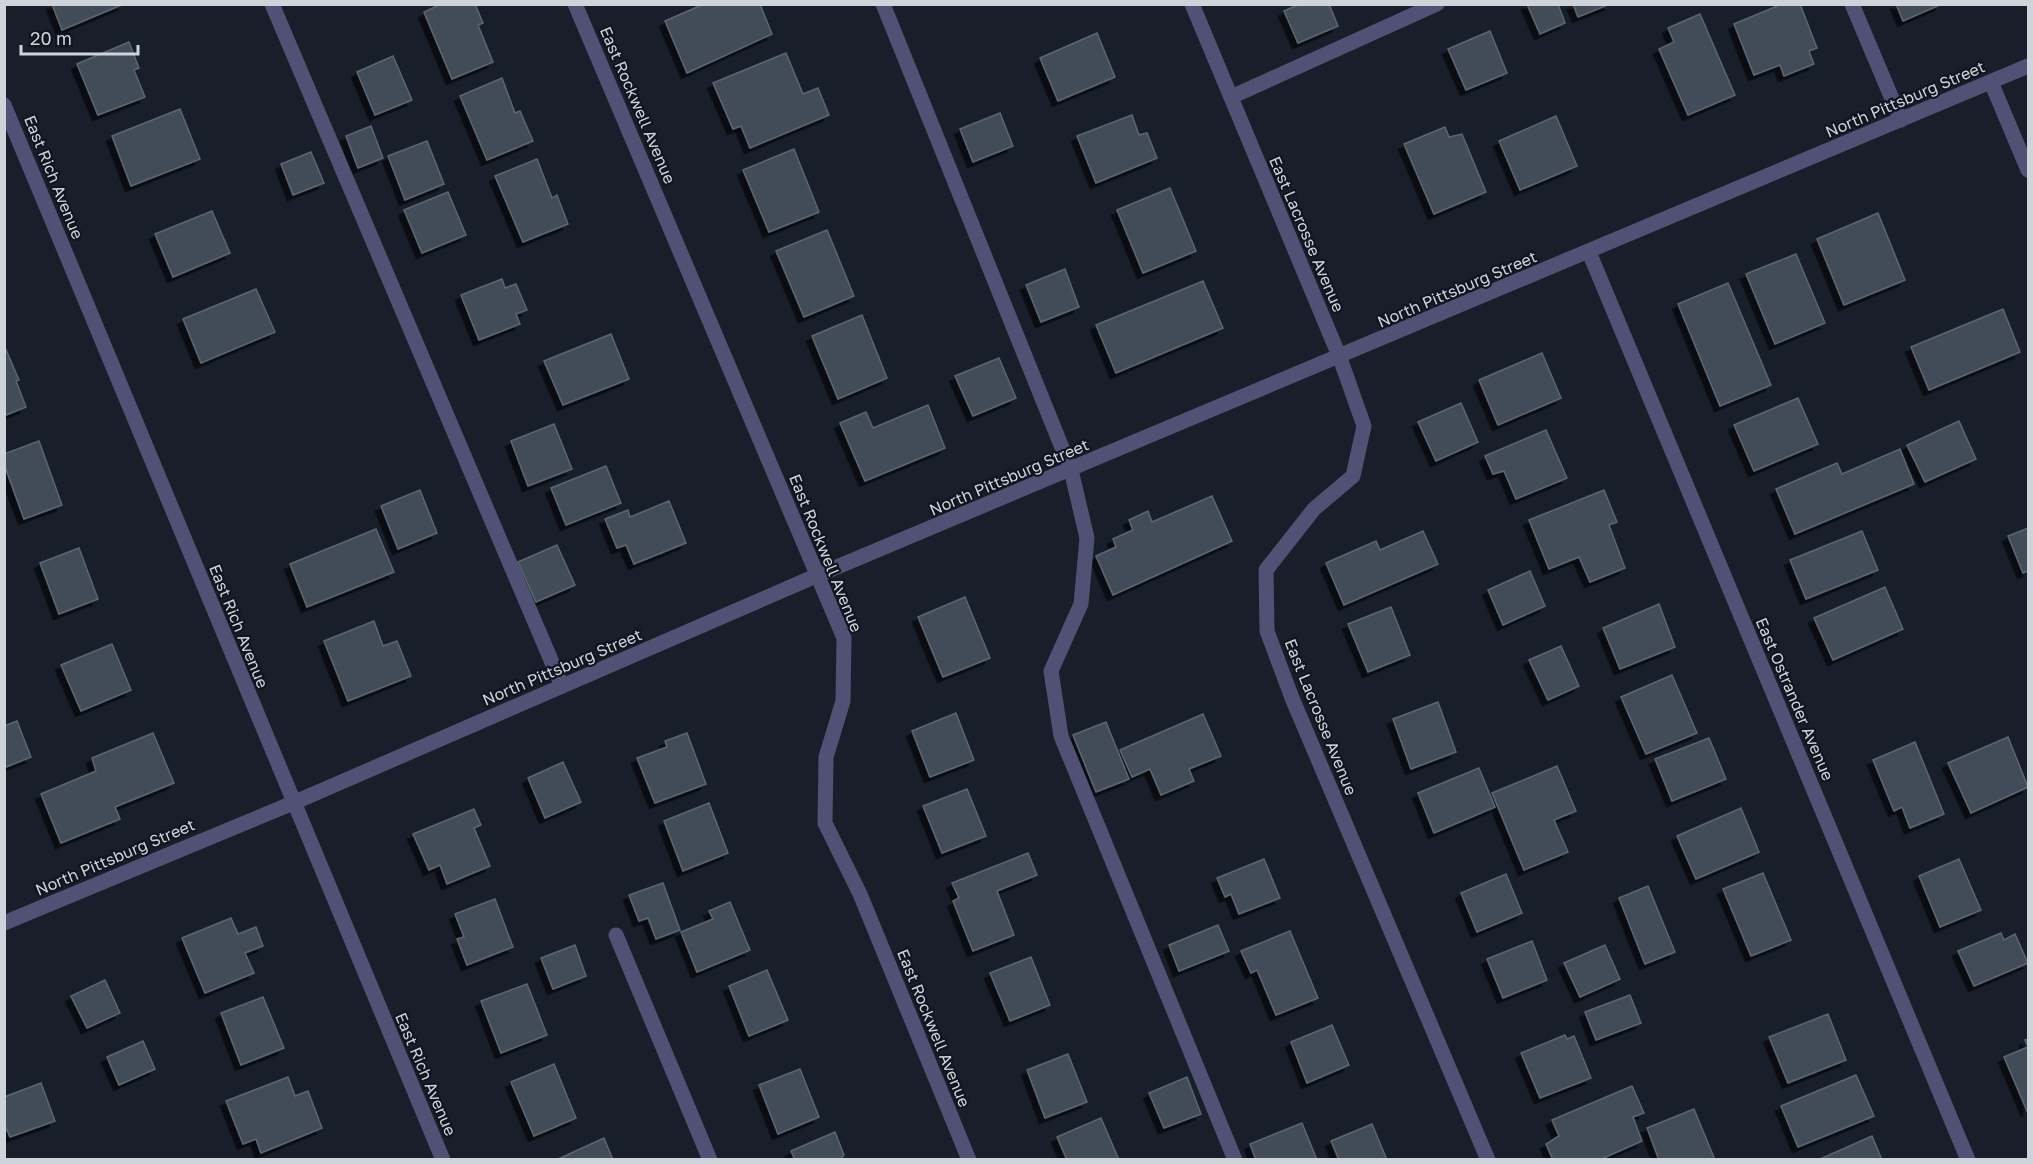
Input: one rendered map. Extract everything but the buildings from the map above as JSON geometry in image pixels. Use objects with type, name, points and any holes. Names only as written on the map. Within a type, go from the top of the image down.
[{"type":"street","points":[[272,4],[562,686]]},
{"type":"street","name":"East Rockwell Avenue","points":[[575,4],[844,638],[843,701],[826,757],[825,823],[860,894],[969,1160]]},
{"type":"street","points":[[883,4],[1071,470],[1087,538],[1081,604],[1051,671],[1061,736],[1236,1160]]},
{"type":"street","name":"East Lacrosse Avenue","points":[[1192,4],[1340,358],[1364,426],[1353,476],[1314,509],[1266,570],[1267,631],[1292,698],[1488,1160]]},
{"type":"street","points":[[1231,97],[1437,4]]},
{"type":"street","points":[[1852,4],[1901,120]]},
{"type":"street","name":"North Pittsburg Street","points":[[4,923],[292,803],[818,575],[1340,358],[2028,66]]},
{"type":"street","points":[[1991,82],[2028,170]]},
{"type":"street","name":"East Rich Avenue","points":[[4,105],[292,803],[443,1160]]},
{"type":"street","name":"East Ostrander Avenue","points":[[1589,252],[1968,1160]]},
{"type":"street","points":[[616,935],[710,1160]]}]
